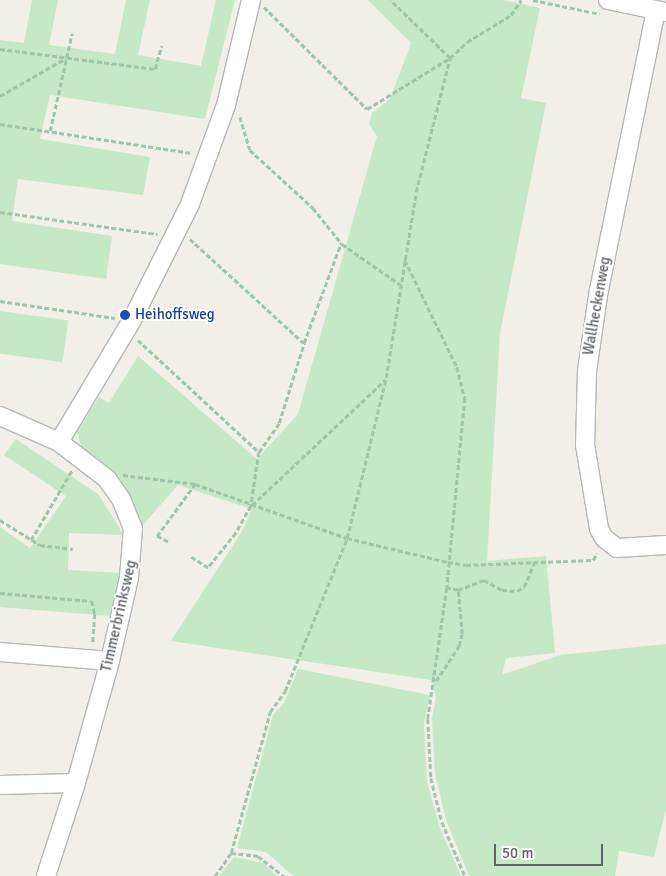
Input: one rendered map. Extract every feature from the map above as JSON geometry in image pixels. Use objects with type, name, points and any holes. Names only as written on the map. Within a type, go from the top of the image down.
[{"type":"street","points":[[59,442],[130,325],[176,232],[226,106],[251,0]]},
{"type":"street","points":[[608,0],[661,12]]},
{"type":"street","name":"Wallheckenweg","points":[[604,538],[599,529],[585,445],[587,371],[599,289],[661,12]]},
{"type":"street","name":"Timmerbrinksweg","points":[[0,416],[59,442],[108,479],[122,498],[133,528],[133,552],[110,661],[76,784],[46,876]]},
{"type":"street","points":[[604,538],[617,548],[666,545]]},
{"type":"street","points":[[0,652],[110,661]]},
{"type":"street","points":[[0,785],[76,784]]},
{"type":"path","points":[[257,0],[367,109],[450,58],[467,42],[511,15],[521,0]]},
{"type":"path","points":[[390,0],[450,58]]},
{"type":"path","points":[[50,131],[72,33]]},
{"type":"path","points":[[0,49],[155,69],[161,46]]},
{"type":"path","points":[[0,96],[67,58]]},
{"type":"path","points":[[215,876],[231,853],[270,712],[279,702],[347,538],[386,378],[416,192],[450,58]]},
{"type":"path","points":[[226,106],[241,113],[250,150],[313,208],[341,242],[401,285]]},
{"type":"path","points":[[0,124],[208,155]]},
{"type":"path","points":[[0,212],[176,232],[304,343]]},
{"type":"path","points":[[251,506],[259,452],[279,423],[304,343],[341,242]]},
{"type":"path","points":[[404,259],[457,367],[465,398],[446,588],[435,682],[428,719],[430,778],[442,822],[465,876]]},
{"type":"path","points":[[0,301],[130,325],[259,452]]},
{"type":"path","points":[[191,557],[208,568],[236,533],[251,506],[386,378]]},
{"type":"path","points":[[31,540],[79,458]]},
{"type":"path","points":[[108,479],[113,474],[195,484],[251,506],[347,538],[448,562],[534,563],[593,560],[604,538]]},
{"type":"path","points":[[168,542],[157,536],[195,484]]},
{"type":"path","points":[[0,520],[40,545],[73,549]]},
{"type":"path","points":[[446,588],[458,590],[484,580],[502,590],[517,590],[524,587],[534,563]]},
{"type":"path","points":[[435,682],[459,646],[462,634],[458,590]]},
{"type":"path","points":[[0,593],[92,601],[95,614],[92,659]]},
{"type":"path","points":[[231,853],[258,856],[284,876]]},
{"type":"green space","points":[[32,0],[58,0],[49,45],[115,54],[126,0],[150,0],[138,55],[201,66],[216,0],[235,0],[205,119],[50,95],[40,139],[150,157],[143,195],[18,179],[12,221],[112,236],[106,279],[0,264],[0,40],[24,43]]},
{"type":"green space","points":[[368,0],[503,0],[540,8],[521,98],[546,103],[500,333],[487,561],[546,556],[555,653],[506,658],[502,675],[560,655],[666,644],[666,810],[654,857],[619,851],[615,876],[469,876],[446,820],[435,774],[432,718],[436,697],[431,680],[171,641],[242,531],[252,509],[178,485],[142,526],[131,498],[102,462],[81,446],[77,432],[99,397],[109,403],[138,356],[257,459],[298,414],[377,136],[369,124],[372,113],[390,99],[411,43]]},
{"type":"green space","points":[[0,311],[68,321],[62,362],[0,353]]},
{"type":"green space","points":[[16,439],[98,494],[124,535],[69,533],[68,570],[122,573],[110,616],[0,607],[0,527],[30,548],[66,496],[4,455]]},
{"type":"green space","points":[[298,669],[430,695],[424,722],[427,782],[440,828],[461,876],[293,876],[266,852],[237,848],[273,715],[284,703]]},
{"type":"green space","points":[[234,857],[263,863],[277,876],[219,876]]},
{"type":"place","name":"Heihoffsweg","points":[[125,315]]}]
